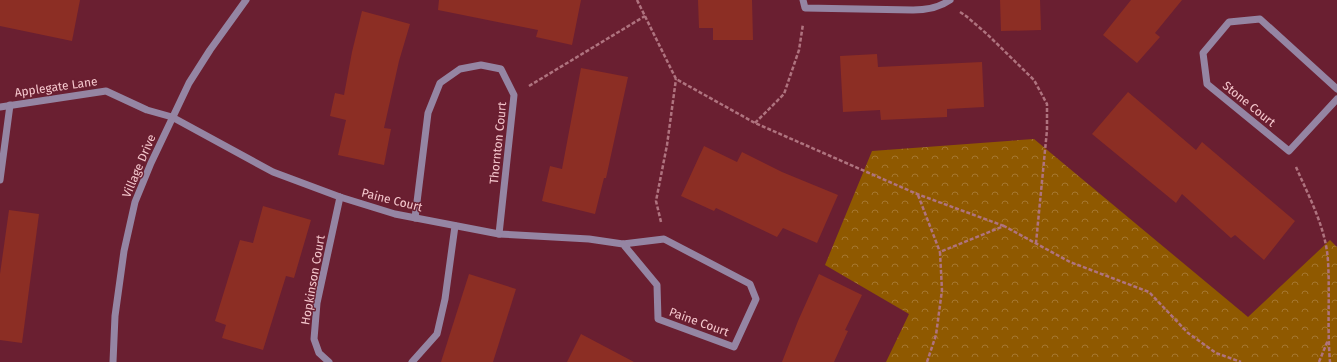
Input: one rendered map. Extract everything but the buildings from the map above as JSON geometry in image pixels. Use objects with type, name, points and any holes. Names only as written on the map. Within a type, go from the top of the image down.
[{"type":"street","name":"Village Drive","points":[[113,362],[115,316],[124,251],[135,202],[151,163],[189,83],[210,50],[246,0]]},
{"type":"street","points":[[803,0],[805,8],[913,10],[929,9],[948,2]]},
{"type":"street","name":"Stone Court","points":[[1289,151],[1207,84],[1203,53],[1229,22],[1260,19],[1337,90]]},
{"type":"street","name":"Thornton Court","points":[[415,218],[428,113],[440,83],[460,69],[481,65],[501,69],[514,96],[499,234]]},
{"type":"street","name":"Applegate Lane","points":[[0,107],[106,91],[147,110],[172,117]]},
{"type":"street","points":[[1289,151],[1337,99]]},
{"type":"street","name":"Applegate Lane","points":[[0,180],[10,105]]},
{"type":"street","name":"Paine Court","points":[[172,117],[273,172],[340,197],[395,214],[499,234],[589,239],[623,244],[664,239],[750,284],[756,299],[734,346],[658,319],[657,285],[623,244]]},
{"type":"street","name":"Hopkinson Court","points":[[329,362],[319,353],[314,339],[317,303],[340,197]]},
{"type":"street","points":[[412,362],[437,334],[445,298],[455,226]]},
{"type":"path","points":[[637,0],[676,79],[667,145],[656,201],[664,239]]},
{"type":"path","points":[[948,2],[966,16],[1034,80],[1047,104],[1047,130],[1036,243]]},
{"type":"path","points":[[755,123],[784,94],[799,50],[805,8]]},
{"type":"path","points":[[514,96],[645,16]]},
{"type":"path","points":[[676,79],[755,123],[917,194],[1004,226],[1070,262],[1149,292],[1188,332],[1216,353],[1240,362]]},
{"type":"path","points":[[1289,151],[1322,228],[1328,260],[1328,340],[1330,362]]},
{"type":"path","points":[[917,194],[940,252],[942,290],[936,335],[927,362]]},
{"type":"path","points":[[940,252],[1004,226]]},
{"type":"path","points":[[1319,362],[1328,340]]},
{"type":"green space","points":[[1034,139],[1248,317],[1330,240],[1337,247],[1337,362],[886,362],[909,314],[825,265],[872,151]]}]
